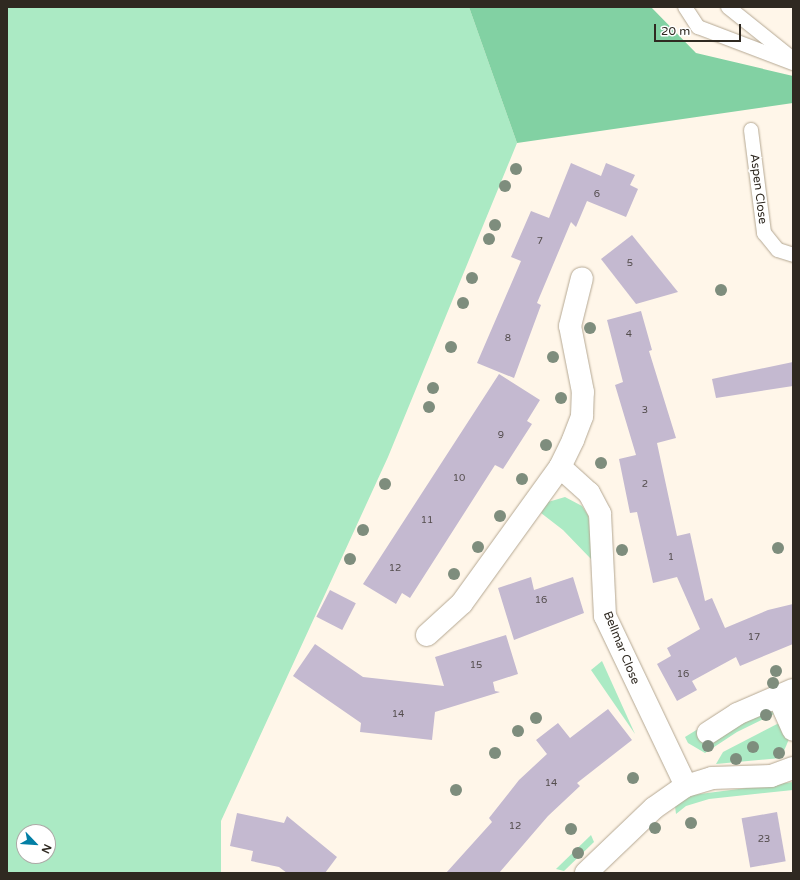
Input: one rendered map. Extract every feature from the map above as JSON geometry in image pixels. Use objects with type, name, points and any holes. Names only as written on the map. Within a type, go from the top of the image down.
[{"type":"street","points":[[427,635],[462,603],[560,467],[579,427],[583,409],[582,380],[570,326],[582,278]]},
{"type":"street","name":"Bellmar Close","points":[[560,467],[589,492],[600,514],[605,616],[686,786]]},
{"type":"street","points":[[708,733],[736,714],[786,693],[793,730]]},
{"type":"street","points":[[586,873],[654,808],[686,786],[712,778],[771,776],[793,768]]},
{"type":"lane","points":[[685,7],[698,27],[793,63]]},
{"type":"lane","points":[[728,7],[793,59]]},
{"type":"lane","name":"Aspen Close","points":[[751,130],[764,233],[778,250],[793,255]]},
{"type":"green space","points":[[7,7],[469,7],[517,143],[388,457],[221,821],[221,873],[7,873]]},
{"type":"green space","points":[[469,7],[651,7],[696,53],[793,76],[793,103],[517,143]]},
{"type":"green space","points":[[565,497],[582,506],[588,515],[593,542],[591,559],[563,530],[541,513],[548,502]]},
{"type":"green space","points":[[602,661],[635,734],[591,670]]},
{"type":"green space","points":[[772,711],[774,714],[737,732],[705,753],[688,743],[685,737],[698,729],[706,740],[739,723]]},
{"type":"green space","points":[[781,722],[789,739],[781,758],[716,764],[723,752]]},
{"type":"green space","points":[[793,782],[793,790],[709,799],[686,806],[676,814],[675,806],[692,795]]},
{"type":"green space","points":[[591,835],[594,842],[564,871],[556,869]]},
{"type":"building","points":[[571,163],[601,176],[606,163],[635,175],[630,185],[638,189],[626,217],[587,201],[576,227],[571,222],[537,303],[541,305],[514,378],[477,363],[521,261],[511,257],[531,211],[549,218]]},
{"type":"building","points":[[632,235],[678,292],[636,304],[601,259]]},
{"type":"building","points":[[641,311],[652,350],[649,351],[676,438],[657,443],[677,536],[690,533],[705,601],[712,598],[725,628],[768,610],[793,604],[793,644],[740,666],[736,657],[692,681],[697,690],[677,701],[657,664],[671,656],[667,648],[700,629],[677,577],[653,583],[637,512],[630,513],[619,459],[636,455],[615,385],[623,382],[607,320]]},
{"type":"building","points":[[793,362],[793,386],[716,398],[712,379]]},
{"type":"building","points":[[499,374],[540,400],[527,421],[532,424],[503,469],[495,465],[410,598],[402,593],[396,604],[363,584]]},
{"type":"building","points":[[531,577],[534,590],[573,577],[584,613],[514,640],[498,588]]},
{"type":"building","points":[[330,590],[356,603],[342,630],[316,617]]},
{"type":"building","points":[[506,635],[518,674],[493,682],[495,691],[500,692],[435,712],[432,740],[360,732],[361,723],[293,676],[315,644],[363,677],[444,686],[435,657]]},
{"type":"building","points":[[608,709],[632,740],[577,783],[580,786],[548,816],[499,873],[446,873],[492,822],[489,818],[519,780],[547,754],[536,740],[558,723],[570,738]]},
{"type":"building","points":[[777,812],[786,861],[750,867],[742,818]]},
{"type":"building","points":[[237,813],[284,823],[287,816],[337,857],[325,873],[287,873],[279,867],[251,861],[253,851],[230,846]]}]
